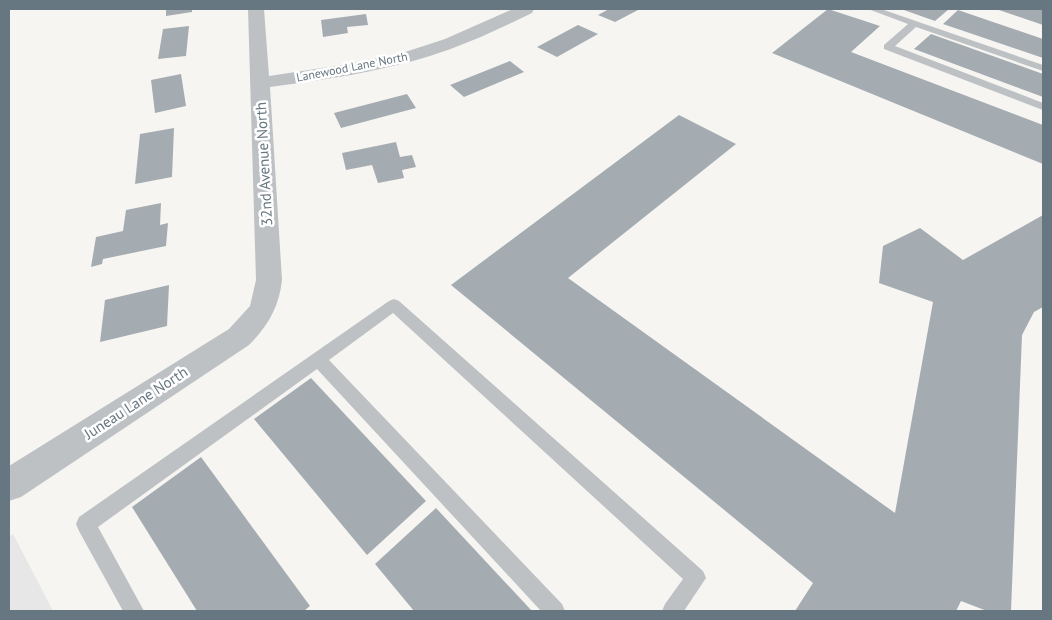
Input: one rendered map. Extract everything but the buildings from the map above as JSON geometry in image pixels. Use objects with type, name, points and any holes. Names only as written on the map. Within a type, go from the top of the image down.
[{"type":"street","name":"32nd Avenue North","points":[[256,9],[269,280],[267,300],[259,317]]},
{"type":"street","name":"Lanewood Lane North","points":[[259,83],[382,64],[423,53],[459,40],[526,9]]},
{"type":"street","name":"Juneau Lane North","points":[[9,485],[238,337],[259,317]]},
{"type":"lane","points":[[873,9],[1043,68]]},
{"type":"lane","points":[[915,23],[888,47],[1043,107]]},
{"type":"lane","points":[[134,611],[86,524],[394,305],[696,578],[672,611]]},
{"type":"lane","points":[[318,359],[555,611]]},
{"type":"shaded area","points":[[13,534],[53,611],[9,611],[9,537]]}]
